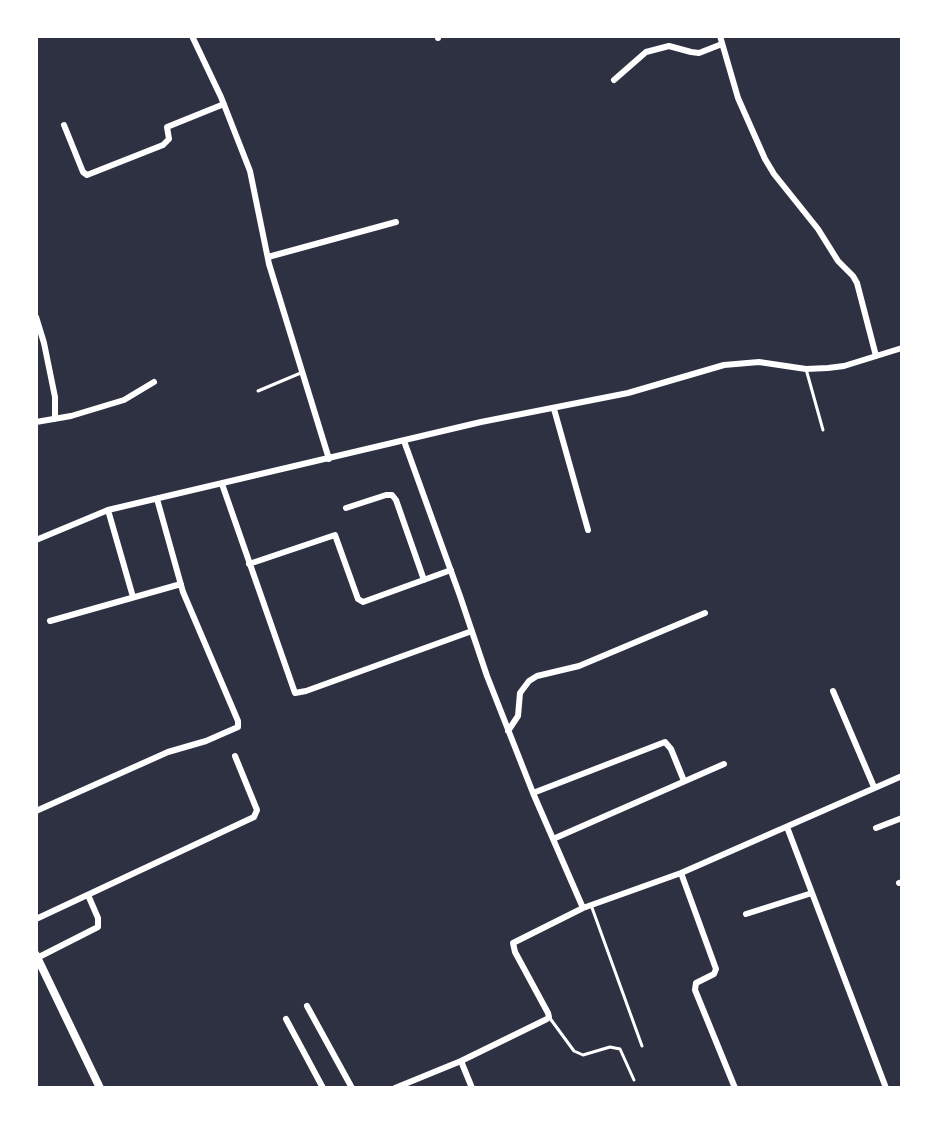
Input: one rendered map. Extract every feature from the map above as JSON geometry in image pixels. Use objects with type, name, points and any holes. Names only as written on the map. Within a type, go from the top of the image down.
[{"type":"street","points":[[192,36],[224,104],[250,171],[268,257],[329,459]]},
{"type":"street","points":[[720,36],[738,98],[765,159],[779,181],[818,229],[838,261],[853,276],[876,356]]},
{"type":"street","points":[[614,80],[646,52],[669,46],[699,52],[722,44]]},
{"type":"street","points":[[64,125],[83,172],[87,175],[163,145],[169,139],[167,127],[224,104]]},
{"type":"street","points":[[268,257],[396,222]]},
{"type":"street","points":[[36,317],[44,343],[53,389],[55,419]]},
{"type":"street","points":[[36,540],[108,510],[481,422],[628,393],[724,365],[759,362],[806,369],[844,366],[901,350]]},
{"type":"street","points":[[36,422],[124,400],[154,382]]},
{"type":"street","points":[[554,409],[588,530]]},
{"type":"street","points":[[404,441],[508,731],[583,908]]},
{"type":"street","points":[[222,484],[295,693],[472,631]]},
{"type":"street","points":[[346,508],[392,495],[396,500],[424,580]]},
{"type":"street","points":[[36,811],[168,752],[206,741],[238,727],[238,721],[181,584],[157,499]]},
{"type":"street","points":[[108,510],[133,597]]},
{"type":"street","points":[[249,564],[335,535],[360,601],[367,601],[451,570]]},
{"type":"street","points":[[50,621],[181,584]]},
{"type":"street","points":[[508,731],[518,716],[520,693],[529,681],[537,676],[579,666],[705,613]]},
{"type":"street","points":[[832,691],[874,787]]},
{"type":"street","points":[[533,793],[665,742],[671,749],[684,781]]},
{"type":"street","points":[[36,920],[254,817],[257,810],[235,756]]},
{"type":"street","points":[[553,839],[724,764]]},
{"type":"street","points":[[395,1088],[461,1061],[549,1017],[514,952],[513,943],[583,908],[681,873],[902,776]]},
{"type":"street","points":[[876,828],[902,818]]},
{"type":"street","points":[[787,827],[886,1088]]},
{"type":"street","points":[[681,873],[716,969],[714,974],[696,983],[695,990],[735,1088]]},
{"type":"street","points":[[746,914],[812,893]]},
{"type":"street","points":[[88,895],[98,918],[98,927],[37,956],[40,972],[100,1088]]},
{"type":"street","points":[[307,1006],[352,1088]]},
{"type":"street","points":[[286,1019],[323,1088]]},
{"type":"street","points":[[461,1061],[472,1088]]},
{"type":"lane","points":[[806,369],[823,430]]},
{"type":"lane","points":[[258,391],[303,372]]},
{"type":"lane","points":[[591,905],[642,1047]]},
{"type":"lane","points":[[549,1017],[574,1051],[583,1055],[610,1047],[620,1049],[634,1080]]}]
